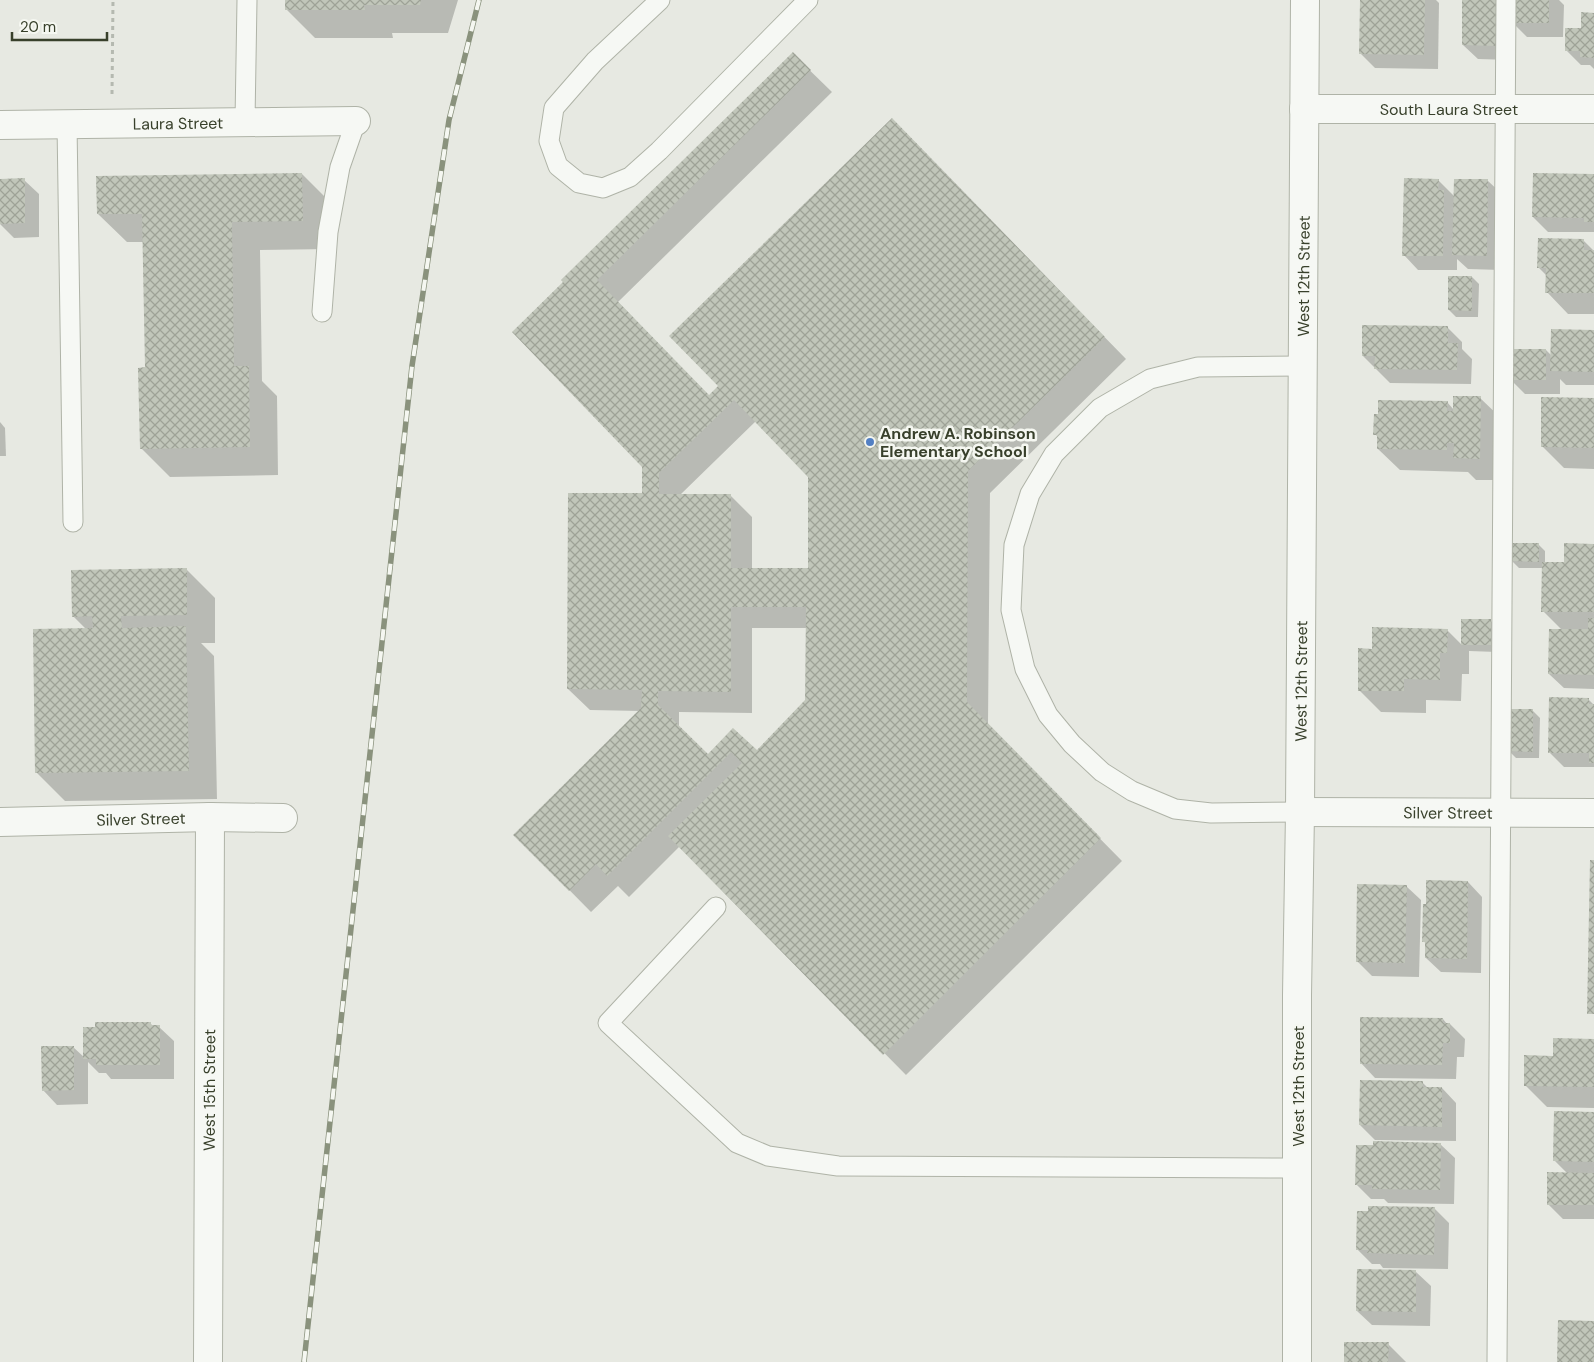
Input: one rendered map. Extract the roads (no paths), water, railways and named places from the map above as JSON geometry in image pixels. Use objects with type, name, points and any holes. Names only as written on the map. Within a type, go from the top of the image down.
[{"type":"street","name":"West 12th Street","points":[[1298,1362],[1297,995],[1300,812],[1305,0]]},
{"type":"street","name":"South Laura Street","points":[[1304,109],[1594,109]]},
{"type":"street","name":"Laura Street","points":[[0,124],[356,121]]},
{"type":"street","name":"Silver Street","points":[[1300,812],[1594,813]]},
{"type":"street","name":"Silver Street","points":[[0,822],[210,817],[283,818]]},
{"type":"street","name":"West 15th Street","points":[[208,1362],[210,817]]},
{"type":"lane","points":[[245,121],[247,0]]},
{"type":"lane","points":[[660,0],[595,61],[554,108],[549,141],[558,166],[579,183],[603,188],[630,177],[659,151],[808,0]]},
{"type":"lane","points":[[1497,1362],[1506,0]]},
{"type":"lane","points":[[322,312],[328,232],[340,167],[356,121]]},
{"type":"lane","points":[[67,124],[73,522]]},
{"type":"lane","points":[[1300,812],[1211,813],[1175,809],[1132,791],[1102,772],[1072,744],[1048,715],[1025,669],[1011,610],[1014,545],[1030,494],[1054,454],[1100,408],[1150,380],[1198,368],[1302,366]]},
{"type":"lane","points":[[716,907],[608,1023],[737,1143],[768,1156],[838,1166],[1298,1168]]},
{"type":"railway","points":[[304,1362],[412,366],[449,120],[479,0]]},
{"type":"place","name":"Andrew A. Robinson Elementary School","points":[[870,442]]}]
